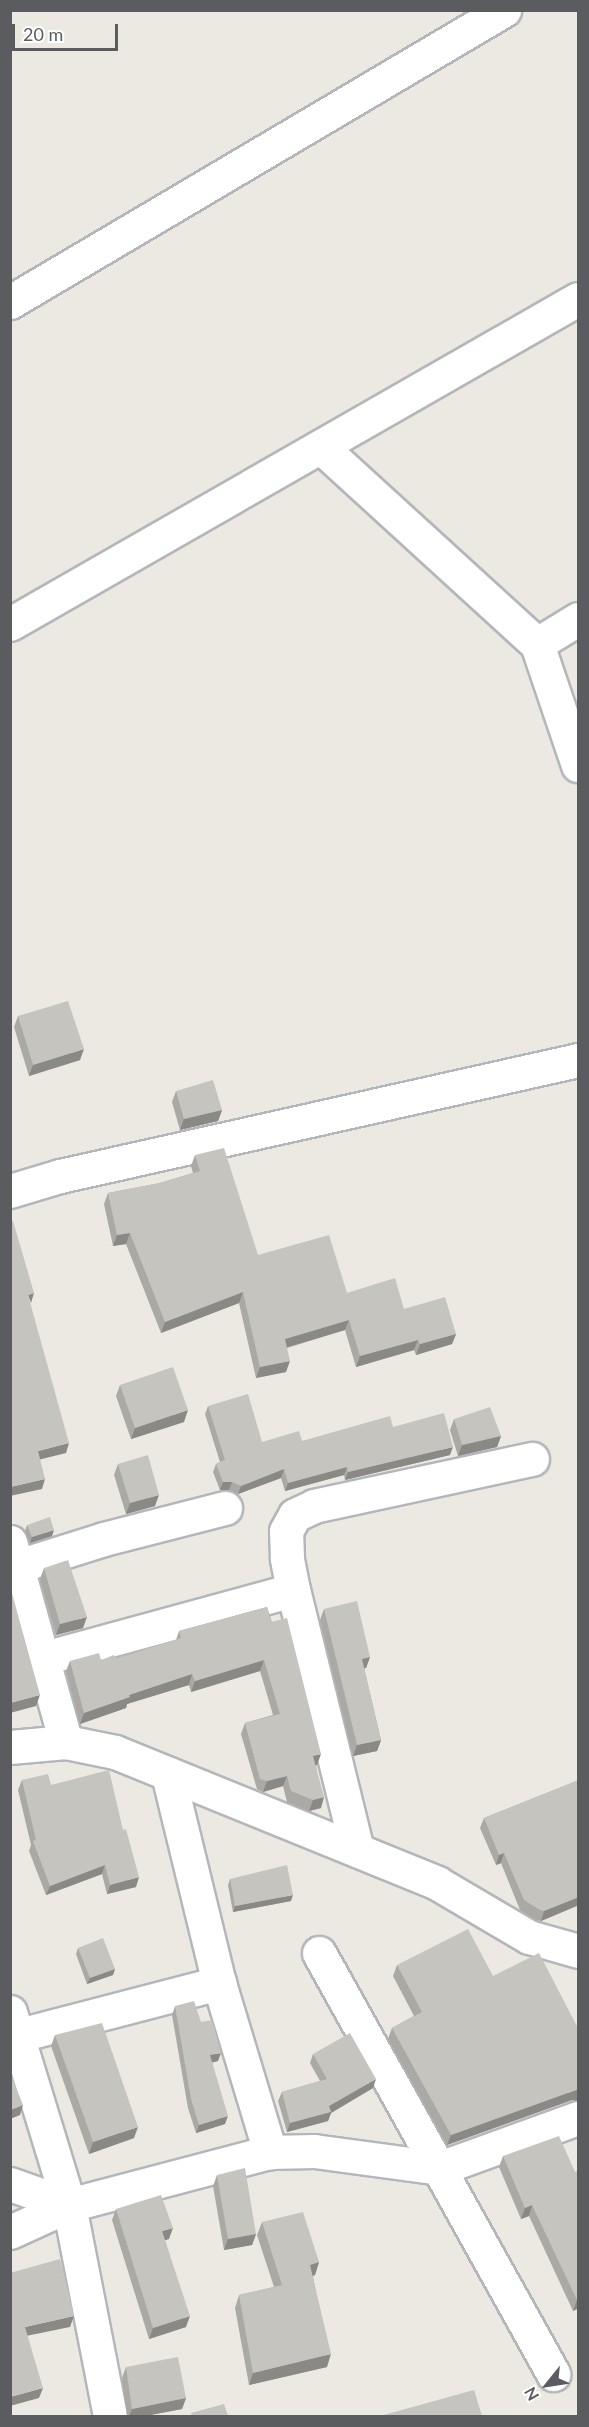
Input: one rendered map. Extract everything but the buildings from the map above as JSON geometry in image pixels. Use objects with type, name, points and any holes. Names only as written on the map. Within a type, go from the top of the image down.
[{"type":"street","points":[[10,302],[504,10]]},
{"type":"street","points":[[10,624],[579,299]]},
{"type":"street","points":[[321,447],[537,644],[579,765]]},
{"type":"street","points":[[537,644],[579,619]]},
{"type":"street","points":[[10,1191],[60,1176],[579,1060]]},
{"type":"street","points":[[357,1850],[293,1590],[287,1558],[286,1531],[295,1515],[314,1506],[532,1459]]},
{"type":"street","points":[[66,1742],[14,1554],[104,1539],[225,1508]]},
{"type":"street","points":[[44,1658],[293,1590]]},
{"type":"street","points":[[10,1747],[66,1742],[115,1752],[437,1883],[529,1937],[579,1951]]},
{"type":"street","points":[[168,1774],[219,1983],[270,2152]]},
{"type":"street","points":[[319,1953],[554,2374]]},
{"type":"street","points":[[110,2416],[69,2205],[15,2024],[219,1983]]},
{"type":"street","points":[[10,2232],[69,2205],[270,2152],[314,2151],[440,2168],[579,2118]]},
{"type":"street","points":[[10,2184],[69,2205]]}]
